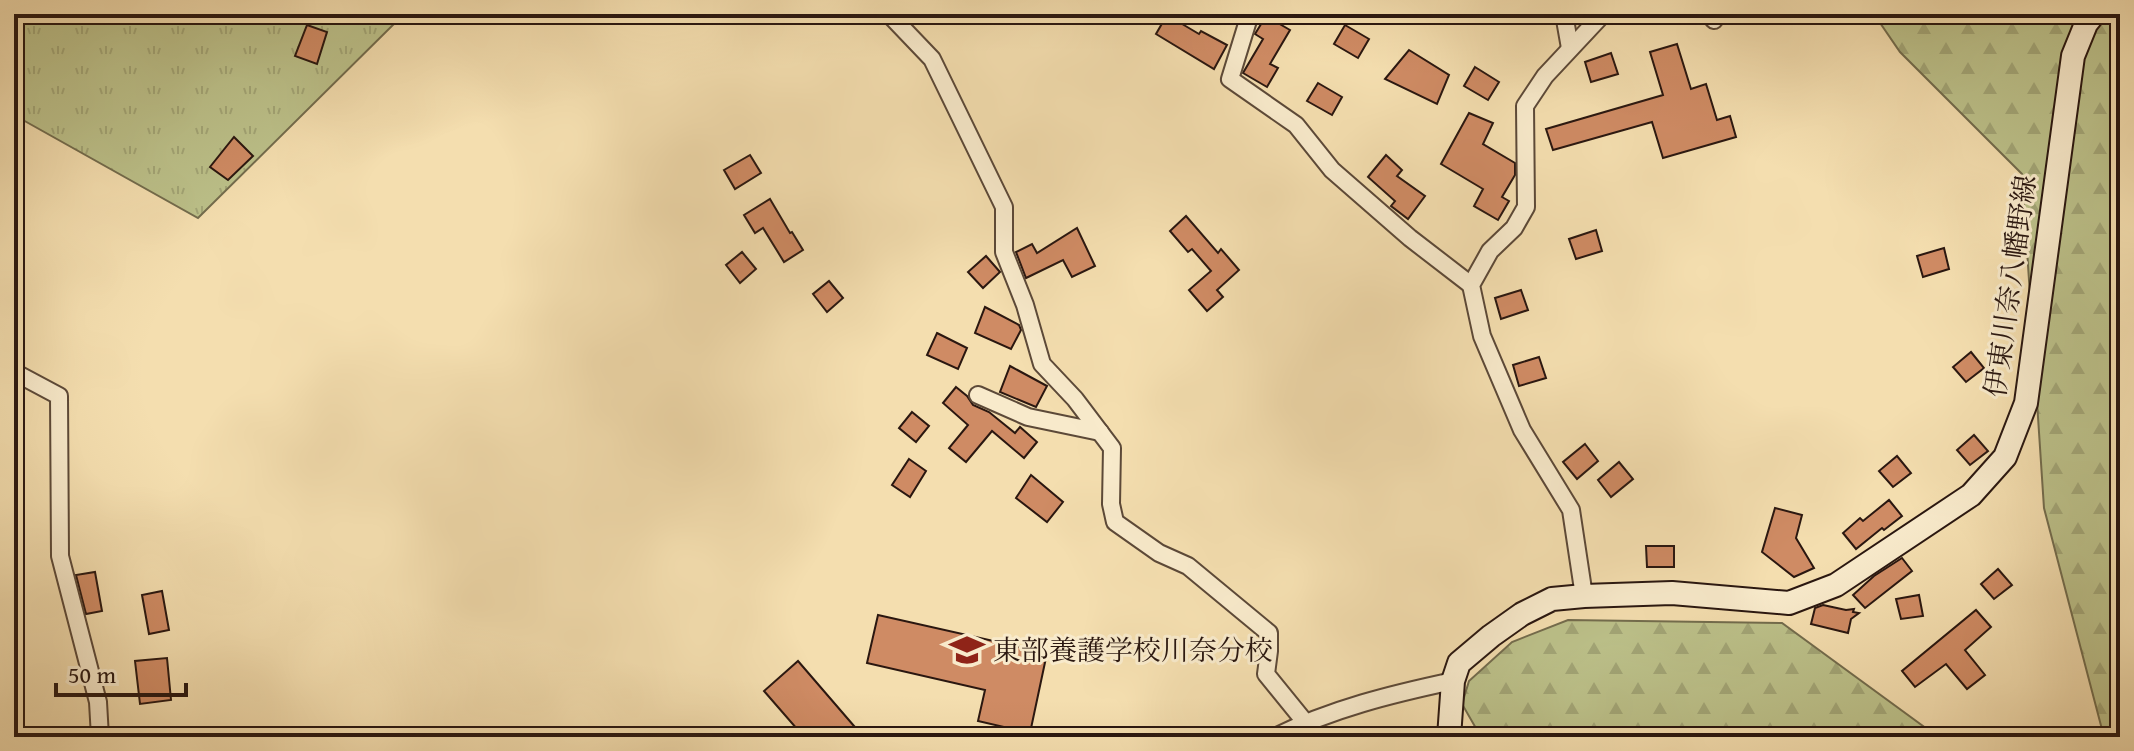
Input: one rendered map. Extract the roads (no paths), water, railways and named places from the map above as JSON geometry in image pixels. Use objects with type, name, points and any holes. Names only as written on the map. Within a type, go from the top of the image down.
[{"type":"main road","name":"伊東川奈八幡野線","points":[[1453,681],[1459,663],[1491,636],[1522,614],[1552,599],[1672,593],[1789,603],[1836,585],[1971,495],[2005,457],[2026,403],[2073,56],[2086,24],[2094,14]]},
{"type":"main road","points":[[1449,737],[1453,681]]},
{"type":"street","points":[[889,14],[932,59],[1004,207],[1004,252],[1025,305],[1042,364],[1075,399],[1112,448],[1111,504],[1115,522],[1159,553],[1188,566],[1269,633],[1266,674],[1305,722]]},
{"type":"street","points":[[1250,14],[1230,79],[1296,125],[1332,170],[1410,238],[1471,285],[1482,336],[1522,430],[1571,510],[1584,596]]},
{"type":"street","points":[[1564,14],[1570,48]]},
{"type":"street","points":[[1471,285],[1490,251],[1514,228],[1526,207],[1525,106],[1545,76],[1603,14]]},
{"type":"street","points":[[14,372],[59,396],[60,556],[98,702],[100,737]]},
{"type":"street","points":[[978,395],[1028,417],[1100,432]]},
{"type":"street","points":[[1275,737],[1305,722],[1347,708],[1453,681]]},
{"type":"place","name":"東部養護学校川奈分校","points":[[967,650]]}]
